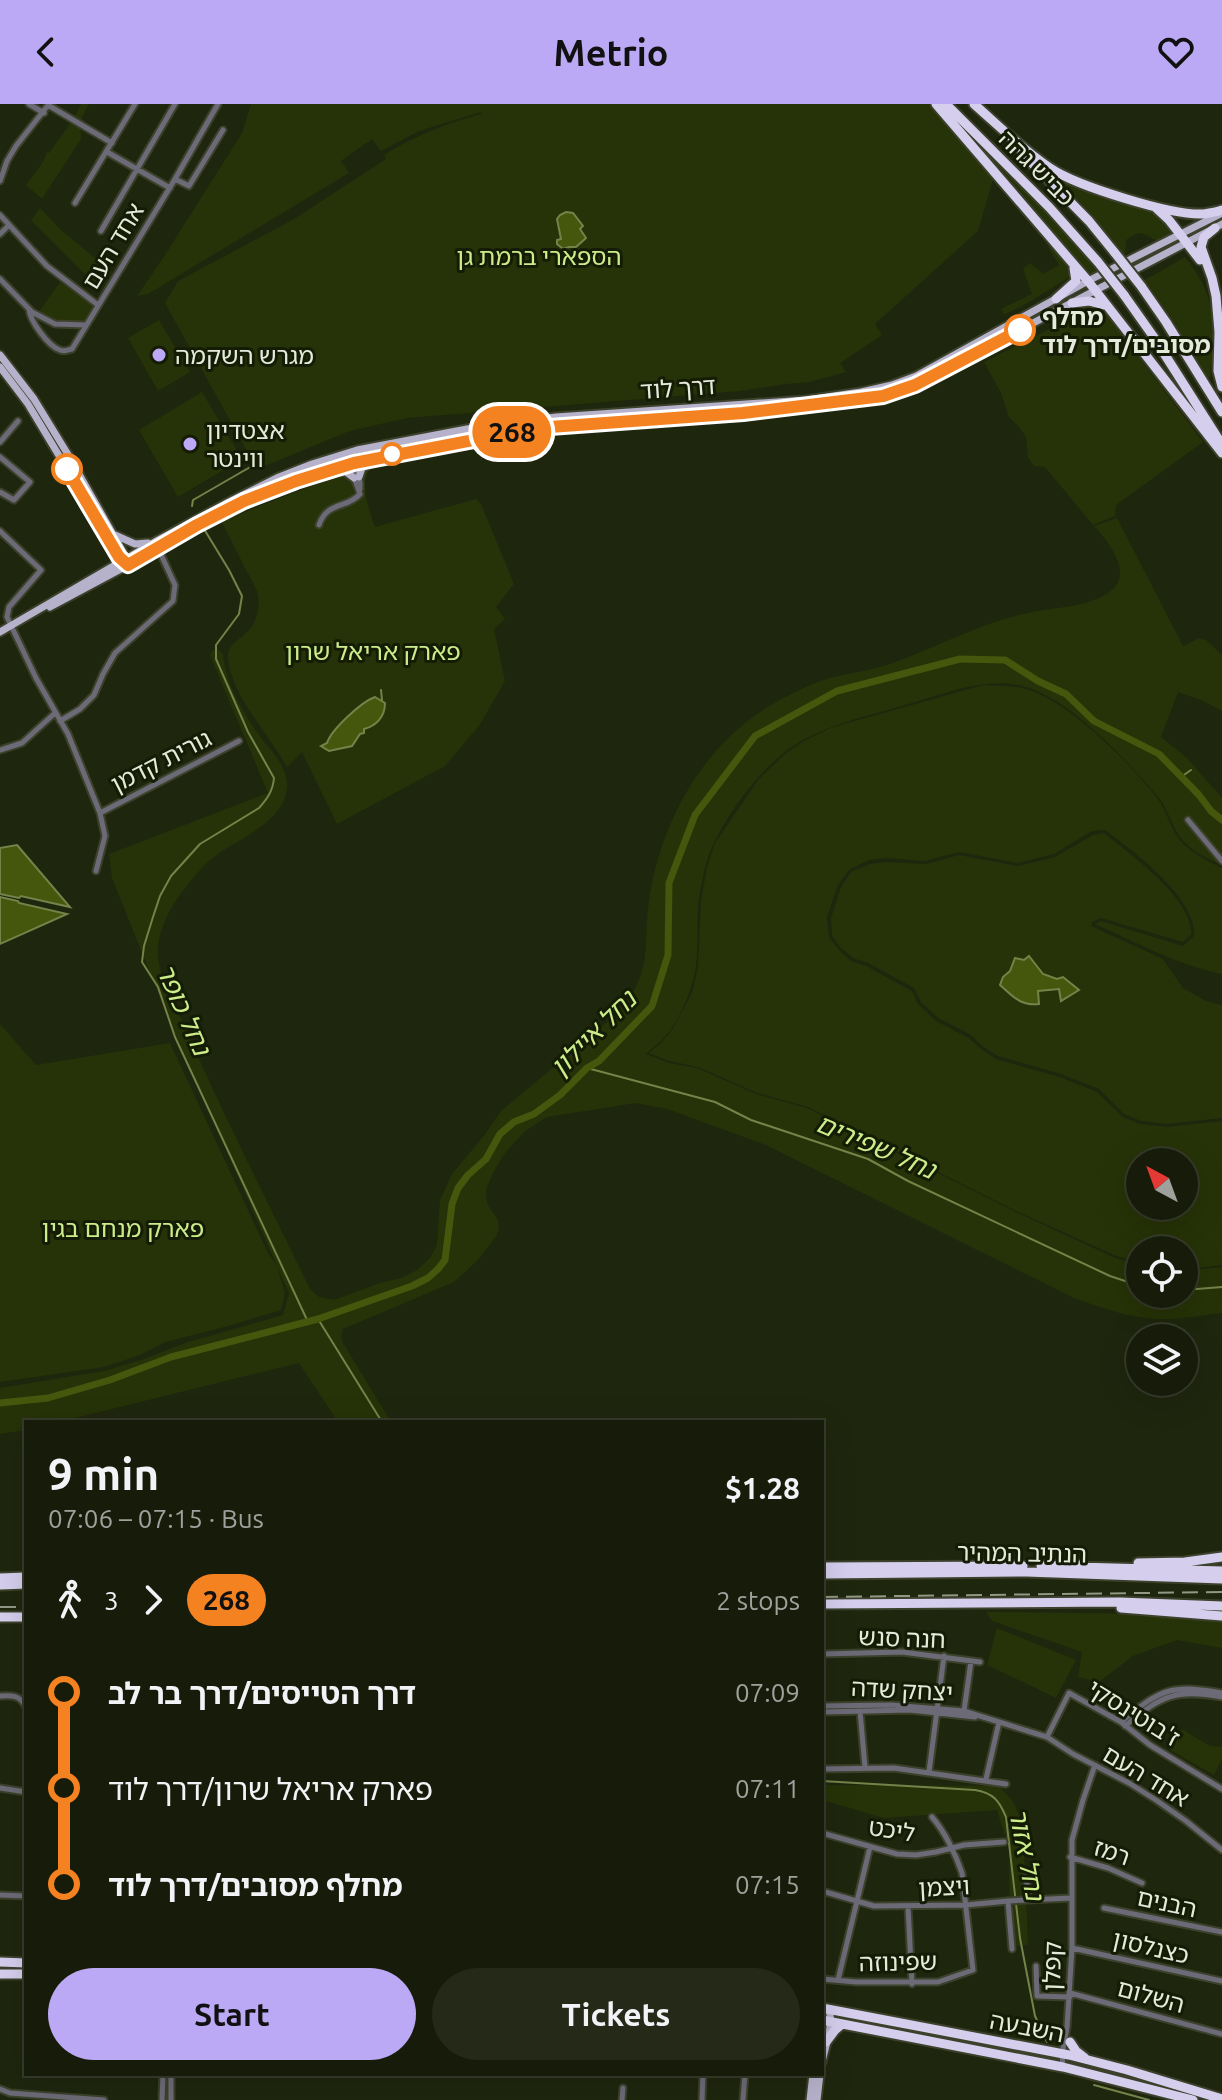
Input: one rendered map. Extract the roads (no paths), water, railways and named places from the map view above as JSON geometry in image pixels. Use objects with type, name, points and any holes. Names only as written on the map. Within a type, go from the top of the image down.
[{"type":"highway","points":[[936,104],[1088,281],[1222,453]]},
{"type":"highway","name":"כביש גהה","points":[[946,104],[1049,207],[1098,262],[1153,336],[1222,444]]},
{"type":"highway","points":[[973,104],[1052,170],[1090,187],[1190,213],[1222,212]]},
{"type":"highway","name":"כביש גהה","points":[[973,104],[1089,221],[1115,253],[1166,322],[1222,412]]},
{"type":"highway","points":[[1147,204],[1162,212],[1184,238],[1203,266],[1216,296]]},
{"type":"highway","points":[[1035,219],[1076,273],[1076,281],[1056,299]]},
{"type":"highway","points":[[1218,226],[1204,237],[1201,247],[1216,296],[1218,371],[1222,387]]},
{"type":"highway","points":[[1072,303],[1096,301],[1111,311]]},
{"type":"highway","points":[[824,1567],[1041,1566],[1185,1562],[1222,1557]]},
{"type":"highway","points":[[1041,1566],[1222,1571]]},
{"type":"highway","name":"הנתיב המהיר","points":[[824,1574],[1027,1572],[1222,1579]]},
{"type":"highway","points":[[0,1578],[24,1577]]},
{"type":"highway","points":[[0,1585],[24,1584]]},
{"type":"highway","points":[[824,1604],[1054,1602],[1222,1606]]},
{"type":"highway","points":[[1054,1602],[1222,1616]]},
{"type":"highway","points":[[0,1617],[24,1617]]},
{"type":"highway","points":[[0,1962],[24,1963]]},
{"type":"highway","points":[[0,1974],[24,1974]]},
{"type":"highway","name":"השבעה","points":[[826,2017],[897,2023],[1066,2055],[1222,2097]]},
{"type":"highway","name":"השבעה","points":[[826,2017],[842,2024],[1063,2067],[1193,2100]]},
{"type":"highway","points":[[826,2042],[842,2024]]},
{"type":"highway","points":[[1046,2051],[1055,2050],[1067,2041],[1088,2060]]},
{"type":"main road","name":"דרך לוד","points":[[126,561],[244,501],[329,470],[383,456],[536,428],[743,413],[883,396],[915,385],[1096,291],[1222,212]]},
{"type":"main road","name":"דרך לוד","points":[[158,544],[214,509],[279,477],[349,453],[467,429],[556,417],[806,400],[892,385],[916,376],[1088,281],[1218,226]]},
{"type":"main road","points":[[0,355],[59,439],[126,561]]},
{"type":"main road","points":[[0,367],[28,404],[114,549],[126,561]]},
{"type":"main road","points":[[329,470],[356,477],[364,466],[383,456]]},
{"type":"main road","points":[[113,534],[135,544],[158,544]]},
{"type":"main road","points":[[106,570],[114,560],[114,549]]},
{"type":"main road","points":[[11,627],[18,620],[126,561]]},
{"type":"main road","points":[[0,634],[126,561]]},
{"type":"main road","points":[[824,2052],[826,2017]]},
{"type":"main road","points":[[810,2100],[813,2076]]},
{"type":"main road","points":[[817,2100],[820,2076]]},
{"type":"street","points":[[29,104],[44,113]]},
{"type":"street","points":[[75,203],[135,104]]},
{"type":"street","points":[[101,231],[175,104]]},
{"type":"street","name":"אחד העם","points":[[29,309],[33,323],[57,349],[72,349],[218,104]]},
{"type":"street","points":[[0,181],[16,146],[49,105],[112,143]]},
{"type":"street","points":[[175,179],[189,186],[223,130]]},
{"type":"street","points":[[107,152],[170,188]]},
{"type":"street","points":[[0,215],[47,266],[98,305]]},
{"type":"street","points":[[0,234],[9,225]]},
{"type":"street","points":[[0,279],[29,309],[55,324],[86,325]]},
{"type":"street","points":[[0,442],[18,421]]},
{"type":"street","points":[[319,525],[322,516],[331,509],[356,499],[360,494],[349,453]]},
{"type":"street","points":[[0,457],[30,482],[14,500],[0,492]]},
{"type":"street","points":[[0,531],[41,570],[7,611]]},
{"type":"street","points":[[60,721],[80,709],[94,695],[115,653],[173,601],[175,585],[158,544]]},
{"type":"street","points":[[7,611],[12,619],[18,620]]},
{"type":"street","points":[[7,611],[11,627],[68,734],[100,813],[105,836],[96,871]]},
{"type":"street","points":[[0,750],[22,743],[55,713]]},
{"type":"street","name":"גורית קדמן","points":[[100,813],[239,741]]},
{"type":"street","points":[[1188,820],[1222,861]]},
{"type":"street","name":"חנה סנש","points":[[824,1654],[902,1652],[980,1662]]},
{"type":"street","points":[[929,1772],[944,1656]]},
{"type":"street","points":[[964,1711],[971,1660]]},
{"type":"street","points":[[1123,1724],[1152,1698],[1170,1690],[1193,1688],[1222,1695]]},
{"type":"street","name":"ז'בוטינסקי","points":[[1047,1737],[1069,1693],[1221,1786]]},
{"type":"street","points":[[0,1696],[15,1695],[24,1703]]},
{"type":"street","name":"יצחק שדה","points":[[824,1709],[891,1705],[980,1717]]},
{"type":"street","name":"יצחק שדה","points":[[824,1709],[964,1711],[1047,1737]]},
{"type":"street","points":[[860,1711],[865,1767]]},
{"type":"street","points":[[986,1780],[999,1722]]},
{"type":"street","name":"אחד העם","points":[[1047,1737],[1129,1783],[1186,1821],[1222,1850]]},
{"type":"street","name":"קפלן","points":[[1063,2067],[1072,1948],[1070,1857],[1077,1819],[1095,1765]]},
{"type":"street","points":[[824,1769],[865,1767],[929,1772],[1006,1784]]},
{"type":"street","points":[[0,1788],[24,1792]]},
{"type":"street","points":[[932,1817],[941,1827],[958,1860],[966,1905]]},
{"type":"street","name":"ליכט","points":[[824,1834],[897,1854],[916,1855],[964,1845],[1004,1842]]},
{"type":"street","points":[[838,1980],[870,1847]]},
{"type":"street","name":"רמז","points":[[1070,1857],[1108,1868],[1142,1883]]},
{"type":"street","points":[[1026,1871],[1028,1900]]},
{"type":"street","name":"ויצמן","points":[[824,1892],[874,1906],[908,1907],[1071,1898]]},
{"type":"street","points":[[0,1895],[24,1896]]},
{"type":"street","points":[[1009,1901],[1012,1949]]},
{"type":"street","name":"שפינוזה","points":[[824,1979],[912,1984],[938,1982],[973,1970],[966,1905]]},
{"type":"street","points":[[908,1907],[912,1984]]},
{"type":"street","name":"הבנים","points":[[1104,1908],[1222,1932]]},
{"type":"street","name":"כצנלסון","points":[[1072,1948],[1222,1981]]},
{"type":"street","name":"השלום","points":[[1036,1966],[1037,1996],[1070,1995],[1222,2034]]},
{"type":"street","points":[[162,2100],[163,2076]]},
{"type":"street","points":[[171,2076],[171,2100]]},
{"type":"street","points":[[702,2100],[703,2076]]},
{"type":"street","points":[[743,2100],[745,2076]]},
{"type":"street","points":[[622,2100],[623,2088]]},
{"type":"street","points":[[0,2089],[10,2093],[104,2100]]},
{"type":"waterway","name":"נחל כופר","points":[[192,506],[193,500],[252,466]]},
{"type":"waterway","name":"נחל כופר","points":[[204,529],[242,596],[239,614],[216,645],[216,659],[248,732],[274,778],[269,794],[259,808],[200,844],[171,876],[160,896],[142,962],[158,987],[175,1037],[308,1322]]},
{"type":"waterway","name":"נחל איילון","points":[[0,1403],[48,1398],[110,1380],[171,1357],[318,1319],[428,1278],[445,1260],[452,1204],[458,1188],[486,1159],[500,1134],[514,1122],[534,1114],[560,1095],[587,1068],[599,1061],[652,1006],[668,955],[669,883],[695,815],[755,736],[837,691],[960,659],[1005,660],[1066,694],[1094,721],[1159,754],[1222,820]]},
{"type":"waterway","points":[[381,690],[382,700]]},
{"type":"waterway","points":[[1181,777],[1191,770]]},
{"type":"waterway","name":"נחל שפירים","points":[[587,1068],[715,1102],[751,1120],[868,1159],[908,1181],[1126,1281]]},
{"type":"waterway","name":"נחל שפירים","points":[[1198,1289],[1222,1287]]},
{"type":"waterway","name":"נחל אזור","points":[[318,1319],[381,1420]]},
{"type":"waterway","name":"נחל אזור","points":[[824,1781],[975,1790],[991,1795],[998,1802],[1006,1817],[1020,1938],[1035,2016],[1047,2042]]},
{"type":"waterway","name":"נחל אזור","points":[[1094,2085],[1149,2100]]},
{"type":"railway","points":[[824,1597],[1222,1592]]},
{"type":"railway","points":[[0,1607],[24,1607]]},
{"type":"place","name":"מחלף מסובים/דרך לוד","points":[[1020,330]]},
{"type":"place","name":"מגרש השקמה","points":[[159,355]]},
{"type":"place","name":"אצטדיון ווינטר","points":[[190,444]]},
{"type":"park label","name":"הספארי ברמת גן","points":[[539,256]]},
{"type":"park label","name":"פארק אריאל שרון","points":[[373,651]]},
{"type":"park label","name":"פארק מנחם בגין","points":[[123,1228]]}]
